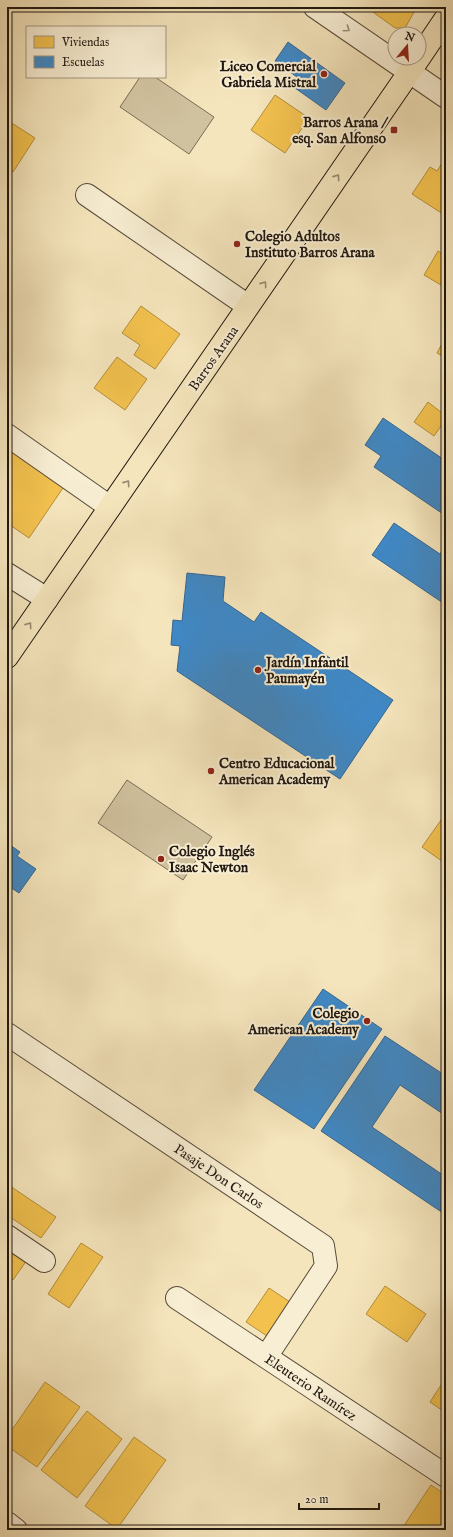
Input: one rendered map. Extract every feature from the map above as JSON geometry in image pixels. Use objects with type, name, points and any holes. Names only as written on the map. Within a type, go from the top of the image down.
[{"type":"main road","name":"Barros Arana","points":[[427,46],[446,18]]},
{"type":"main road","name":"Barros Arana","points":[[7,657],[414,66]]},
{"type":"street","points":[[315,7],[387,47]]},
{"type":"street","points":[[419,66],[446,97]]},
{"type":"street","points":[[87,195],[248,306]]},
{"type":"street","points":[[7,435],[110,507]]},
{"type":"street","points":[[7,574],[47,599]]},
{"type":"street","name":"Pasaje Don Carlos","points":[[7,1034],[323,1246],[326,1266],[266,1357]]},
{"type":"street","points":[[7,1236],[44,1262]]},
{"type":"street","name":"Eleuterio Ramírez","points":[[176,1298],[446,1476]]},
{"type":"street","points":[[7,1523],[16,1530]]},
{"type":"shaded area","points":[[139,78],[156,78],[214,117],[189,154],[120,107]]},
{"type":"shaded area","points":[[127,780],[212,837],[183,880],[98,823]]},
{"type":"building: Viviendas","points":[[366,7],[417,7],[406,26],[392,26]]},
{"type":"building: Viviendas","points":[[275,95],[309,118],[285,153],[251,130]]},
{"type":"building: Viviendas","points":[[7,120],[35,138],[13,172],[7,168]]},
{"type":"building: Viviendas","points":[[446,157],[446,210],[443,214],[412,194],[430,167],[437,171]]},
{"type":"building: Viviendas","points":[[438,251],[444,255],[446,252],[446,288],[424,275]]},
{"type":"building: Viviendas","points":[[141,306],[180,334],[155,369],[134,355],[140,345],[122,333]]},
{"type":"building: Viviendas","points":[[446,336],[446,358],[437,353]]},
{"type":"building: Viviendas","points":[[117,357],[147,379],[125,410],[94,388]]},
{"type":"building: Viviendas","points":[[428,402],[446,416],[446,419],[434,436],[414,422]]},
{"type":"building: Viviendas","points":[[10,449],[65,485],[29,538],[7,523],[7,454]]},
{"type":"building: Viviendas","points":[[446,813],[446,864],[422,847]]},
{"type":"building: Viviendas","points":[[7,1184],[56,1217],[41,1238],[7,1215]]},
{"type":"building: Viviendas","points":[[81,1243],[103,1257],[69,1308],[48,1294]]},
{"type":"building: Viviendas","points":[[7,1246],[27,1260],[13,1280],[7,1276]]},
{"type":"building: Viviendas","points":[[385,1286],[426,1314],[407,1342],[366,1314]]},
{"type":"building: Viviendas","points":[[269,1288],[293,1304],[270,1338],[246,1322]]},
{"type":"building: Viviendas","points":[[45,1382],[80,1407],[37,1467],[7,1446],[7,1437]]},
{"type":"building: Viviendas","points":[[443,1382],[446,1384],[446,1413],[430,1402]]},
{"type":"building: Viviendas","points":[[87,1411],[122,1439],[77,1498],[41,1470]]},
{"type":"building: Viviendas","points":[[134,1437],[166,1460],[117,1529],[85,1506]]},
{"type":"building: Viviendas","points":[[431,1485],[446,1495],[446,1530],[401,1530]]},
{"type":"building: Escuelas","points":[[288,42],[345,83],[326,110],[295,88],[301,80],[275,61]]},
{"type":"building: Escuelas","points":[[383,418],[446,461],[446,516],[374,467],[381,456],[365,445]]},
{"type":"building: Escuelas","points":[[394,523],[440,554],[446,546],[446,605],[372,555]]},
{"type":"building: Escuelas","points":[[187,573],[225,577],[223,601],[254,622],[261,612],[393,700],[340,779],[177,671],[180,646],[171,645],[173,620],[182,621]]},
{"type":"building: Escuelas","points":[[7,843],[20,852],[17,856],[36,869],[19,893],[7,885]]},
{"type":"building: Escuelas","points":[[323,989],[382,1029],[314,1129],[254,1090]]},
{"type":"building: Escuelas","points":[[385,1036],[446,1076],[446,1116],[400,1085],[372,1127],[446,1177],[446,1215],[321,1131]]},
{"type":"place","name":"Liceo Comercial Gabriela Mistral","points":[[324,74]]},
{"type":"place","name":"Barros Arana / esq. San Alfonso","points":[[394,130]]},
{"type":"place","name":"Colegio Adultos Instituto Barros Arana","points":[[237,244]]},
{"type":"place","name":"Jardín Infantil Paumayén","points":[[258,670]]},
{"type":"place","name":"Centro Educacional American Academy","points":[[211,771]]},
{"type":"place","name":"Colegio Inglés Isaac Newton","points":[[161,859]]},
{"type":"place","name":"Colegio American Academy","points":[[367,1021]]}]
